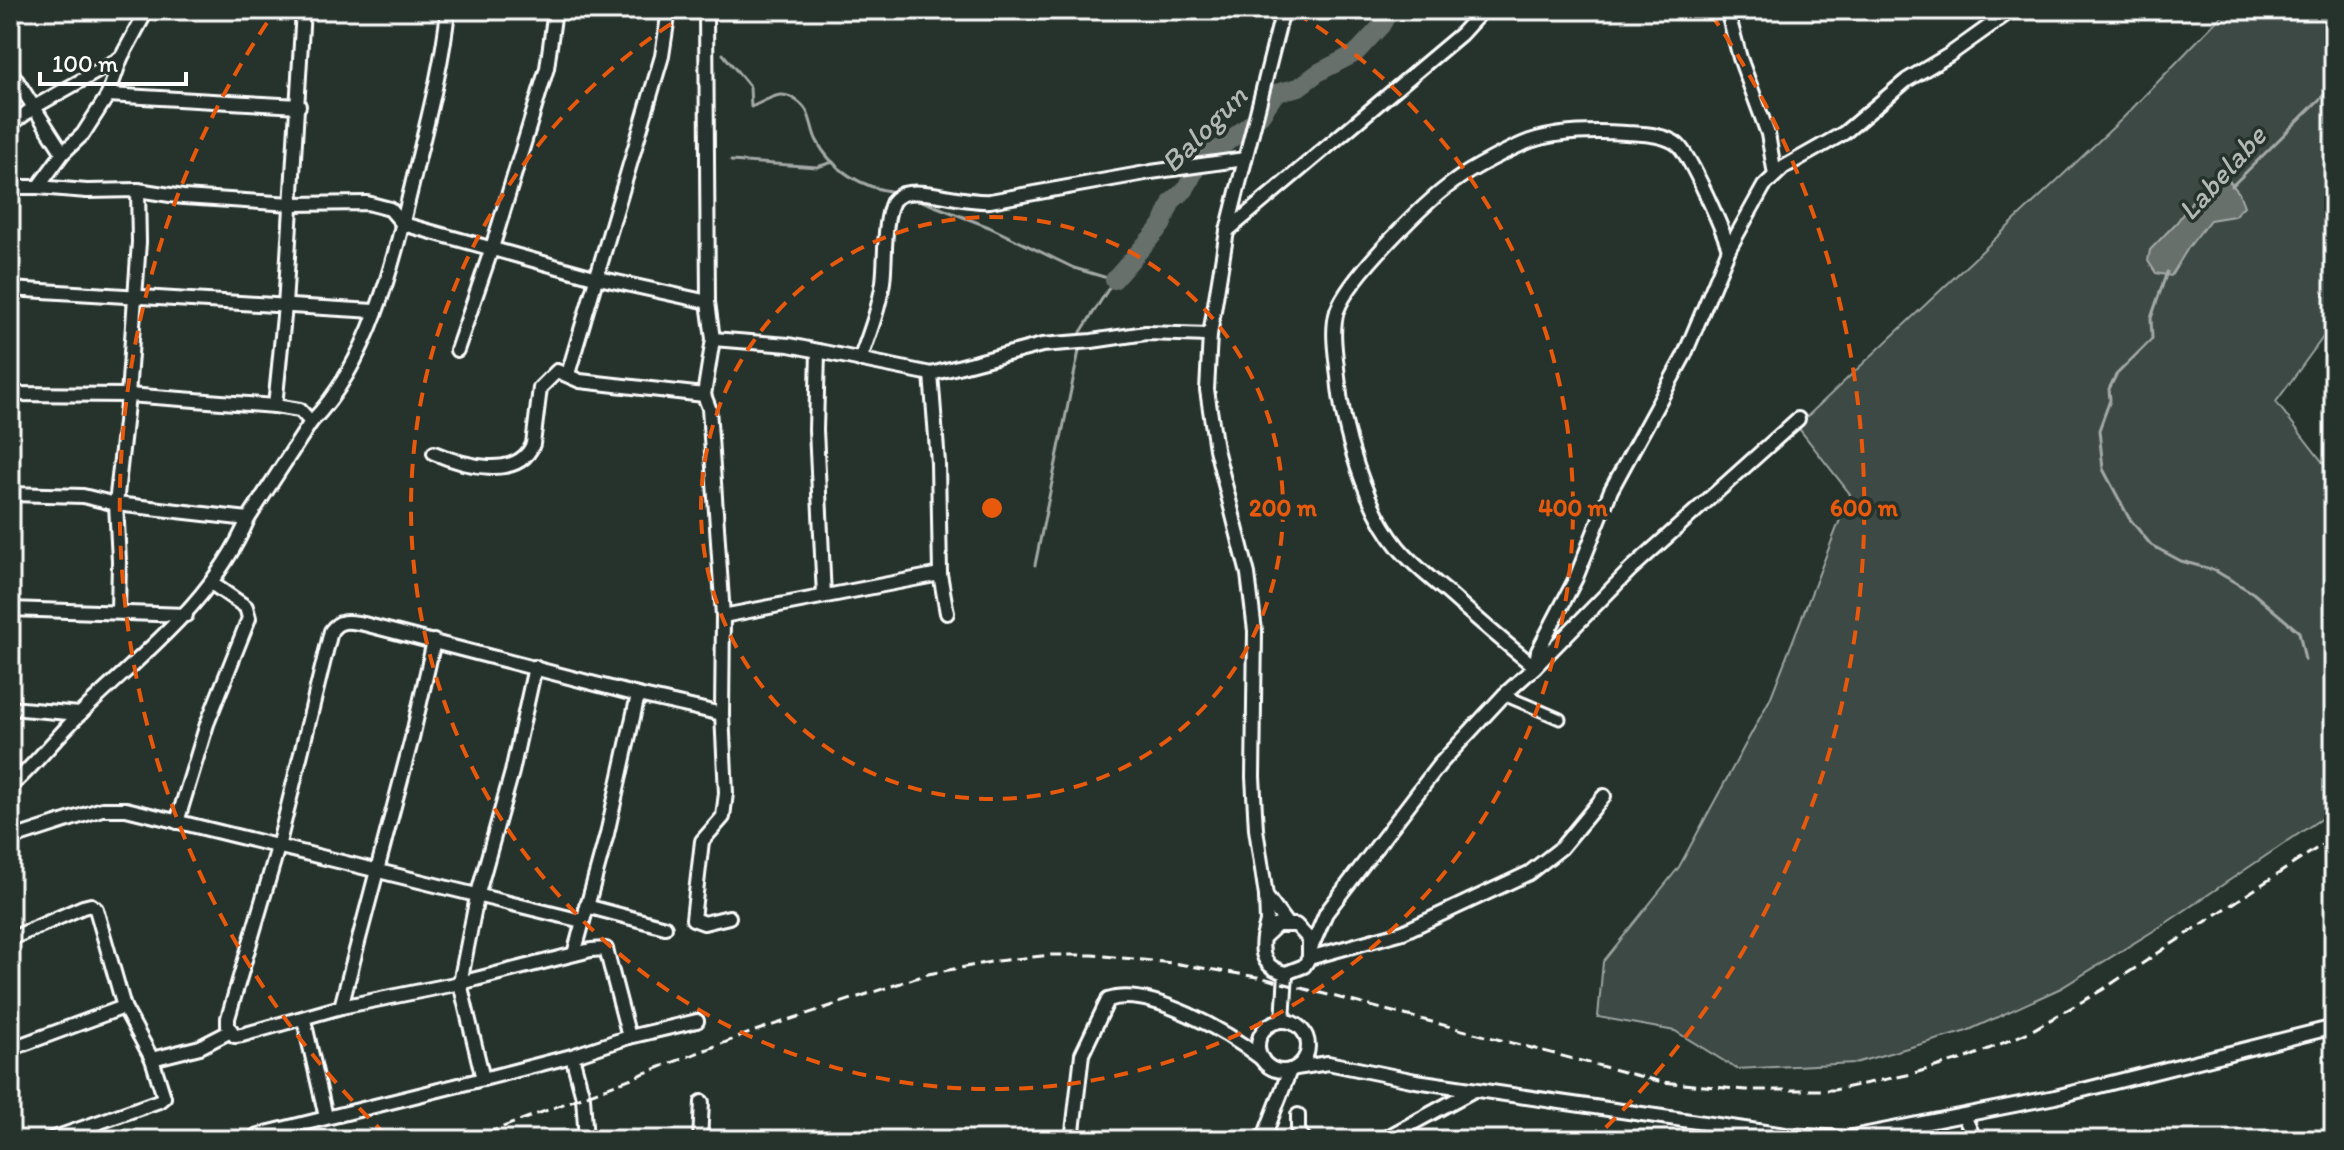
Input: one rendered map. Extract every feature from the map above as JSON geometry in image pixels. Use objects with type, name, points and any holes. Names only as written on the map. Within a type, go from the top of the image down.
[{"type":"street","points":[[38,187],[63,153],[83,134],[108,95],[121,58],[147,10]]},
{"type":"street","points":[[275,406],[285,306],[303,10]]},
{"type":"street","points":[[10,787],[80,714],[186,615],[212,583],[248,519],[311,422],[327,406],[344,380],[367,332],[403,224],[432,101],[448,10]]},
{"type":"street","points":[[457,350],[547,68],[555,10]]},
{"type":"street","points":[[568,374],[594,277],[662,56],[669,10]]},
{"type":"street","points":[[706,10],[708,302],[713,339],[704,395],[709,408],[723,616],[722,714],[726,793],[723,817],[702,841],[693,919],[704,923],[729,917]]},
{"type":"street","points":[[1283,10],[1227,231],[1210,335],[1207,390],[1210,419],[1248,574],[1255,631],[1253,777],[1256,829],[1266,896],[1263,957],[1269,965],[1286,973],[1296,971],[1310,953],[1326,913],[1439,765],[1504,695],[1631,569],[1798,419]]},
{"type":"street","points":[[1227,231],[1461,34],[1483,10]]},
{"type":"street","points":[[1727,10],[1740,58],[1768,134],[1775,175]]},
{"type":"street","points":[[1535,667],[1538,651],[1576,578],[1611,490],[1684,356],[1729,249],[1749,208],[1764,186],[1775,175],[1844,133],[1907,80],[1949,55],[2012,10]]},
{"type":"street","points":[[10,125],[36,106],[121,58]]},
{"type":"street","points":[[10,70],[36,106],[63,153]]},
{"type":"street","points":[[108,95],[299,106]]},
{"type":"street","points":[[1535,667],[1411,560],[1397,545],[1381,519],[1352,451],[1340,411],[1335,345],[1338,310],[1371,262],[1450,185],[1519,146],[1541,138],[1578,133],[1626,133],[1666,138],[1678,145],[1690,163],[1729,249]]},
{"type":"street","points":[[860,360],[883,287],[893,201],[906,194],[990,201],[1245,159]]},
{"type":"street","points":[[10,192],[19,187],[138,190],[183,197],[292,204],[367,203],[390,209],[403,224],[594,277],[708,302]]},
{"type":"street","points":[[118,611],[116,504],[128,395],[139,242],[138,190]]},
{"type":"street","points":[[10,289],[374,311]]},
{"type":"street","points":[[713,339],[789,345],[931,374],[1042,345],[1146,333],[1210,335]]},
{"type":"street","points":[[818,351],[816,430],[824,596]]},
{"type":"street","points":[[434,453],[494,467],[521,461],[533,444],[540,388],[557,371],[580,381],[704,395]]},
{"type":"street","points":[[931,374],[938,463],[940,574],[947,613]]},
{"type":"street","points":[[10,394],[128,395],[275,406],[300,410],[311,422]]},
{"type":"street","points":[[10,494],[83,496],[116,504],[248,519]]},
{"type":"street","points":[[723,616],[940,574]]},
{"type":"street","points":[[177,822],[207,724],[249,618],[246,607],[212,583]]},
{"type":"street","points":[[10,609],[186,615]]},
{"type":"street","points":[[629,1037],[606,949],[341,1007],[304,1020],[242,1035],[235,1036],[228,1026],[278,847],[331,631],[335,626],[346,621],[434,641],[722,714]]},
{"type":"street","points":[[341,1007],[434,641]]},
{"type":"street","points":[[483,1079],[460,983],[477,897],[512,772],[535,667]]},
{"type":"street","points":[[574,954],[607,834],[638,695]]},
{"type":"street","points":[[1504,695],[1560,719]]},
{"type":"street","points":[[10,708],[80,714]]},
{"type":"street","points":[[1310,953],[1403,932],[1529,873],[1561,848],[1604,796]]},
{"type":"street","points":[[10,839],[111,807],[582,921]]},
{"type":"street","points":[[1266,896],[1309,939],[1310,953]]},
{"type":"street","points":[[10,939],[83,907],[91,905],[96,909],[124,1007],[152,1059],[164,1091],[164,1097],[159,1101],[49,1140]]},
{"type":"street","points":[[586,906],[665,927]]},
{"type":"street","points":[[1263,938],[1269,930],[1326,913]]},
{"type":"street","points":[[1283,1021],[1286,973]]},
{"type":"street","points":[[1072,1140],[1082,1054],[1108,1000],[1128,996],[1208,1023],[1235,1038],[1277,1070],[1328,1063],[1476,1090],[1829,1139],[1868,1135],[2055,1097],[2334,1027]]},
{"type":"street","points":[[10,1049],[124,1007]]},
{"type":"street","points":[[304,1020],[326,1117]]},
{"type":"street","points":[[258,1140],[256,1136],[697,1021]]},
{"type":"street","points":[[1262,1059],[1258,1046],[1262,1034],[1271,1025],[1283,1021],[1301,1029],[1308,1046],[1328,1063]]},
{"type":"street","points":[[152,1059],[200,1047],[231,1031]]},
{"type":"street","points":[[1235,1038],[1262,1034]]},
{"type":"street","points":[[1263,1140],[1293,1069],[1305,1059],[1308,1046]]},
{"type":"street","points":[[572,1056],[583,1097],[586,1140]]},
{"type":"street","points":[[1382,1140],[1476,1090]]},
{"type":"street","points":[[700,1140],[702,1102]]},
{"type":"street","points":[[1298,1115],[1298,1131],[1305,1140]]},
{"type":"street","points":[[1964,1116],[1975,1140]]},
{"type":"shaded area","points":[[2227,10],[2334,10],[2334,322],[2276,402],[2334,477],[2334,810],[2163,925],[2061,988],[1967,1031],[1855,1063],[1737,1069],[1675,1031],[1598,1017],[1603,962],[1679,867],[1770,699],[1850,494],[1797,426],[2122,119]]},
{"type":"shaded area","points":[[2226,177],[2239,193],[2244,206],[2234,216],[2210,220],[2171,276],[2156,273],[2148,261],[2150,250],[2177,222],[2199,191],[2213,179]]},
{"type":"waterway","name":"Balogun","points":[[1114,280],[1162,225],[1172,201],[1185,190],[1198,165],[1210,153],[1261,115],[1276,93],[1299,87],[1319,72],[1356,53],[1381,26],[1390,10]]},
{"type":"waterway","points":[[723,54],[750,87],[751,107],[780,95],[794,99],[806,110],[816,139],[830,160],[860,182],[895,192]]},
{"type":"waterway","name":"Labelabe","points":[[2232,186],[2334,85]]},
{"type":"waterway","points":[[731,161],[817,167],[833,162]]},
{"type":"waterway","points":[[914,198],[989,227],[1074,268],[1114,280],[1081,332],[1081,338]]},
{"type":"waterway","name":"Labelabe","points":[[2167,272],[2151,318],[2152,339],[2116,375],[2109,389],[2110,400],[2099,430],[2103,469],[2129,518],[2151,545],[2181,561],[2214,570],[2253,593],[2299,632],[2305,660]]},
{"type":"waterway","points":[[1035,565],[1080,346]]},
{"type":"railway","points":[[469,1140],[755,1031],[928,974],[996,961],[1051,955],[1093,955],[1173,963],[1263,978],[1662,1082],[1746,1090],[1834,1090],[1907,1075],[1967,1058],[2029,1032],[2102,990],[2334,837]]}]
